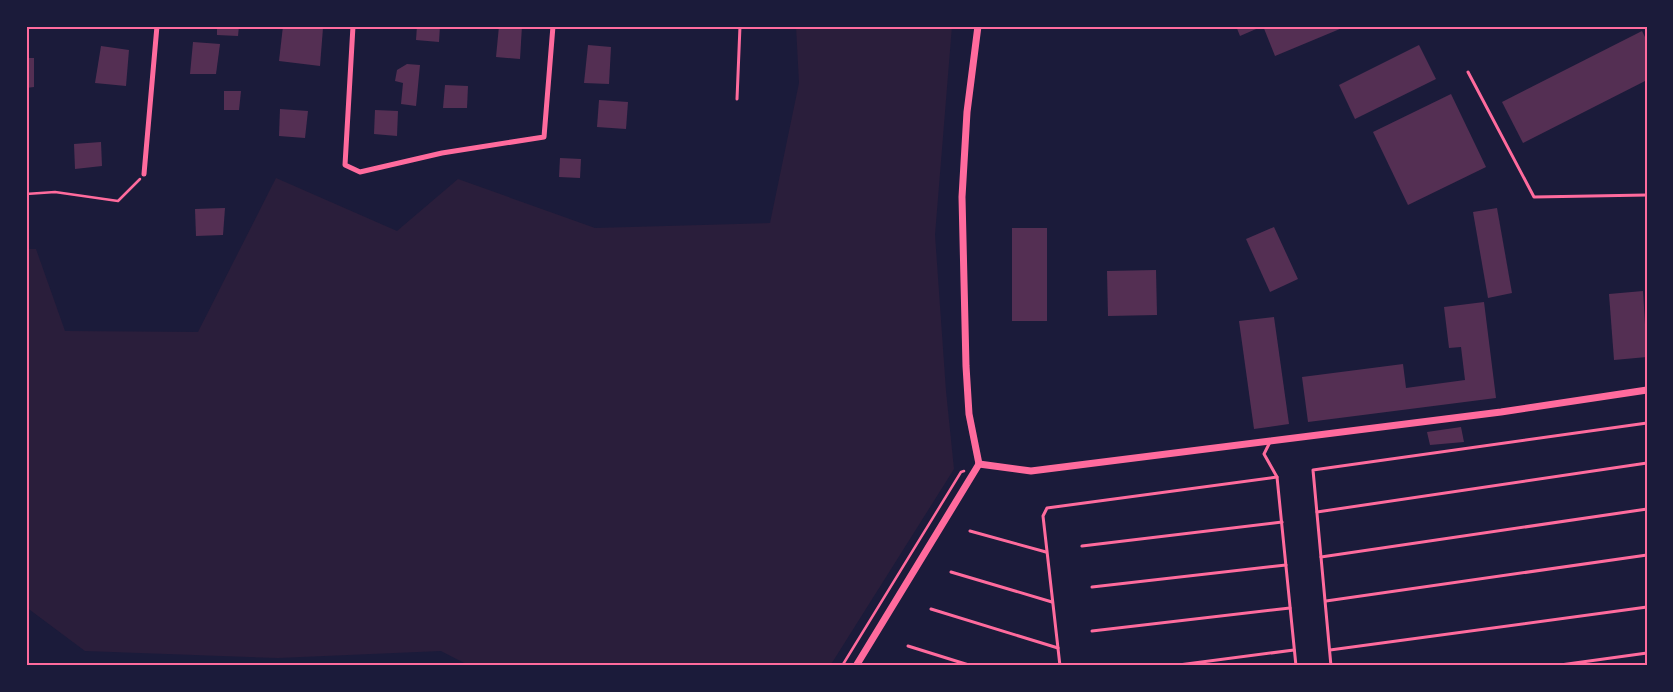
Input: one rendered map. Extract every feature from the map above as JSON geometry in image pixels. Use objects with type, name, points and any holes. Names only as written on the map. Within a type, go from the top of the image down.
[{"type":"street","points":[[144,174],[157,26]]},
{"type":"street","points":[[353,26],[345,165],[360,172],[442,153],[544,137],[553,26]]},
{"type":"street","points":[[856,666],[979,464],[969,414],[962,197],[967,112],[978,26]]},
{"type":"street","points":[[979,464],[1032,471],[1502,412],[1647,390]]},
{"type":"lane","points":[[737,99],[740,26]]},
{"type":"lane","points":[[1468,72],[1534,197],[1647,195]]},
{"type":"lane","points":[[1331,666],[1313,470],[1647,423]]},
{"type":"lane","points":[[1270,442],[1264,454],[1277,478],[1296,666]]},
{"type":"lane","points":[[1317,512],[1647,463]]},
{"type":"lane","points":[[1060,666],[1043,516],[1047,508],[1277,478]]},
{"type":"lane","points":[[1321,557],[1647,509]]},
{"type":"lane","points":[[1082,546],[1282,522]]},
{"type":"lane","points":[[970,531],[1046,552]]},
{"type":"lane","points":[[1325,601],[1647,555]]},
{"type":"lane","points":[[1092,586],[1286,565]]},
{"type":"lane","points":[[951,572],[1052,602]]},
{"type":"lane","points":[[1330,650],[1647,607]]},
{"type":"lane","points":[[1092,631],[1290,608]]},
{"type":"lane","points":[[931,609],[1058,648]]},
{"type":"lane","points":[[908,646],[972,666]]},
{"type":"lane","points":[[1171,666],[1294,650]]},
{"type":"lane","points":[[1553,666],[1647,653]]},
{"type":"path","points":[[26,194],[55,192],[118,201],[144,174]]},
{"type":"path","points":[[842,666],[960,472],[979,464]]},
{"type":"shaded area","points":[[796,26],[952,26],[935,235],[946,391],[954,469],[830,666],[470,666],[441,651],[278,658],[85,651],[26,607],[26,249],[36,249],[65,331],[198,332],[276,178],[397,231],[458,179],[595,228],[770,223],[799,83]]},
{"type":"building","points":[[217,26],[239,26],[238,36],[217,35]]},
{"type":"building","points":[[283,26],[323,28],[320,66],[279,61]]},
{"type":"building","points":[[417,26],[440,26],[439,42],[416,40]]},
{"type":"building","points":[[499,26],[522,26],[520,59],[496,57]]},
{"type":"building","points":[[1236,26],[1263,26],[1240,36]]},
{"type":"building","points":[[1263,26],[1347,26],[1275,56]]},
{"type":"building","points":[[1642,31],[1647,41],[1647,80],[1523,143],[1502,102]]},
{"type":"building","points":[[193,42],[220,44],[216,74],[190,74]]},
{"type":"building","points":[[588,45],[611,47],[609,84],[584,83]]},
{"type":"building","points":[[1419,45],[1436,79],[1355,119],[1339,85]]},
{"type":"building","points":[[101,46],[129,50],[126,86],[95,83]]},
{"type":"building","points":[[26,58],[34,58],[34,87],[26,88]]},
{"type":"building","points":[[407,64],[420,65],[416,106],[401,104],[403,83],[395,81],[397,70]]},
{"type":"building","points":[[445,85],[468,86],[467,108],[443,108]]},
{"type":"building","points":[[224,91],[241,91],[239,110],[224,110]]},
{"type":"building","points":[[1451,94],[1486,167],[1408,205],[1373,132]]},
{"type":"building","points":[[599,100],[628,102],[626,129],[597,127]]},
{"type":"building","points":[[280,109],[308,111],[305,138],[279,136]]},
{"type":"building","points":[[375,110],[398,111],[397,136],[374,134]]},
{"type":"building","points":[[101,142],[102,166],[75,169],[74,144]]},
{"type":"building","points":[[560,158],[581,159],[580,178],[559,177]]},
{"type":"building","points":[[225,208],[223,235],[196,236],[195,209]]},
{"type":"building","points":[[1497,208],[1512,293],[1488,298],[1473,212]]},
{"type":"building","points":[[1274,227],[1298,279],[1270,292],[1246,239]]},
{"type":"building","points":[[1012,228],[1047,228],[1047,321],[1012,321]]},
{"type":"building","points":[[1156,270],[1157,315],[1108,316],[1107,271]]},
{"type":"building","points":[[1643,291],[1647,357],[1614,360],[1609,294]]},
{"type":"building","points":[[1484,302],[1496,398],[1308,422],[1302,377],[1403,364],[1406,388],[1465,380],[1461,347],[1449,348],[1444,307]]},
{"type":"building","points":[[1274,317],[1289,424],[1254,429],[1239,321]]},
{"type":"building","points":[[1461,427],[1464,442],[1430,445],[1427,432]]}]
